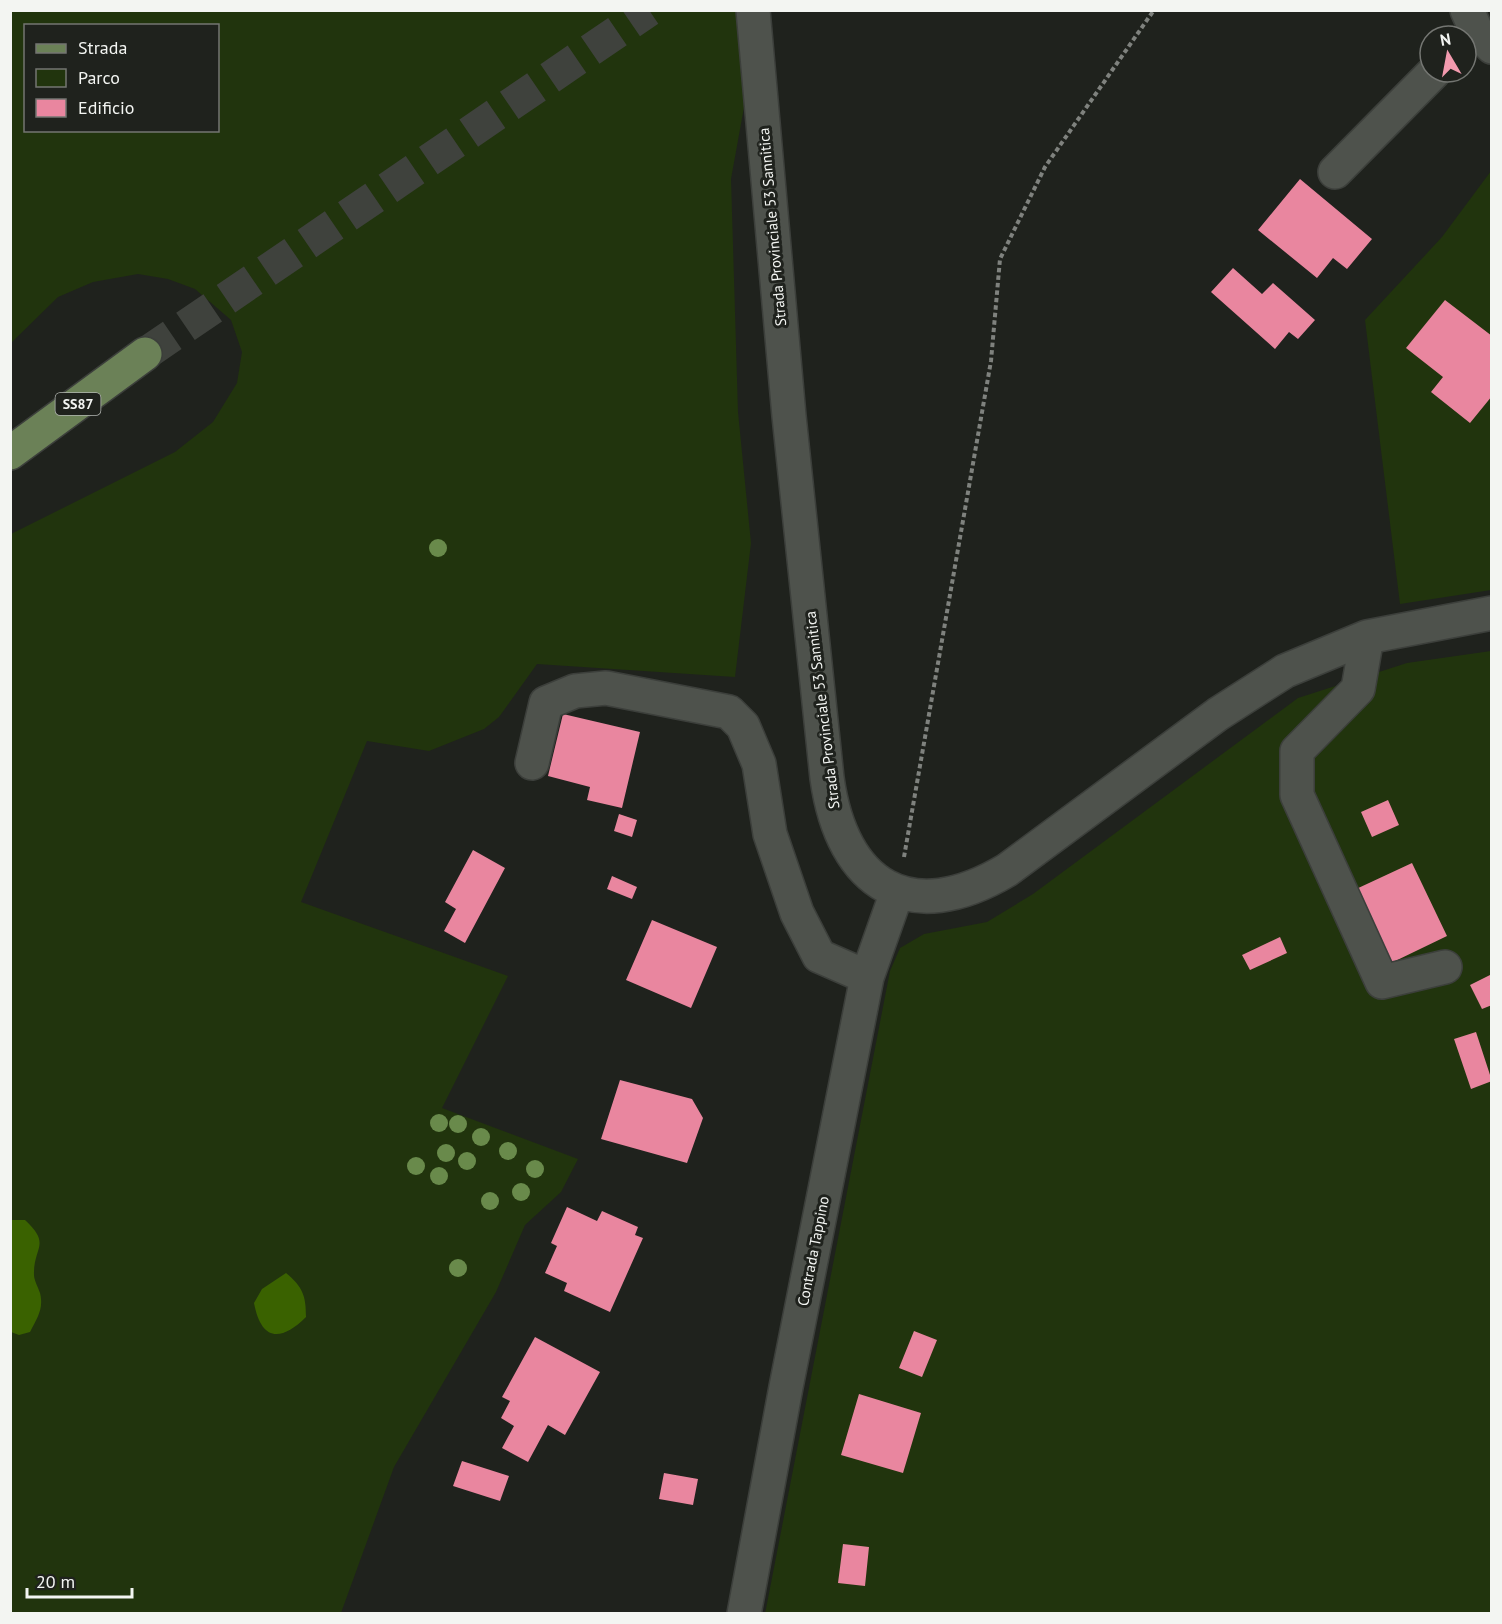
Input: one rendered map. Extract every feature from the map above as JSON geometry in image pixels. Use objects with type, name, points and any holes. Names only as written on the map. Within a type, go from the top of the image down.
[{"type":"main road","name":"SS87","points":[[10,453],[145,354]]},
{"type":"street","name":"Strada Provinciale 53 Sannitica","points":[[753,10],[789,416],[829,790],[839,830],[848,850],[868,872],[897,892],[918,897],[947,896],[999,875],[1250,692],[1307,660],[1367,637],[1491,613]]},
{"type":"street","points":[[1335,172],[1422,84]]},
{"type":"street","points":[[1367,637],[1358,689],[1297,752],[1297,795],[1382,982],[1445,967]]},
{"type":"street","points":[[531,763],[546,702],[575,691],[606,688],[729,712],[743,726],[759,764],[770,834],[797,913],[819,956],[867,977]]},
{"type":"street","name":"Contrada Tappino","points":[[744,1614],[788,1375],[867,977],[897,892]]},
{"type":"path","points":[[897,892],[991,361],[1000,259],[1045,167],[1154,10]]},
{"type":"green space","points":[[11,11],[743,11],[750,74],[731,179],[738,412],[751,543],[735,677],[537,664],[499,717],[484,729],[429,751],[367,741],[301,902],[508,976],[442,1108],[578,1159],[561,1192],[525,1225],[496,1292],[394,1467],[341,1613],[11,1613],[11,534],[175,452],[213,422],[237,383],[242,352],[231,320],[195,289],[168,279],[138,274],[93,282],[58,297],[11,343]]},
{"type":"green space","points":[[1491,171],[1491,590],[1400,604],[1365,320],[1442,237]]},
{"type":"green space","points":[[1491,651],[1491,1613],[765,1614],[890,971],[900,948],[924,934],[987,922],[1033,894],[1298,698],[1407,663]]},
{"type":"green space","points":[[11,1220],[25,1220],[38,1235],[39,1241],[34,1275],[40,1293],[40,1309],[30,1332],[19,1335],[11,1332]]},
{"type":"green space","points":[[286,1273],[302,1292],[306,1317],[288,1331],[273,1334],[261,1324],[254,1303],[262,1289]]},
{"type":"building","points":[[1300,179],[1372,239],[1347,269],[1333,258],[1317,278],[1258,230]]},
{"type":"building","points":[[1233,268],[1262,294],[1273,283],[1315,320],[1298,339],[1289,332],[1275,349],[1211,292]]},
{"type":"building","points":[[1445,300],[1492,336],[1492,396],[1470,423],[1431,392],[1443,377],[1406,348]]},
{"type":"building","points":[[563,714],[640,732],[622,808],[587,800],[590,787],[548,776]]},
{"type":"building","points":[[1388,800],[1399,825],[1372,837],[1361,812]]},
{"type":"building","points":[[619,814],[637,820],[632,837],[614,831]]},
{"type":"building","points":[[473,850],[505,868],[465,943],[444,931],[456,909],[445,902]]},
{"type":"building","points":[[1412,863],[1447,936],[1389,964],[1354,890]]},
{"type":"building","points":[[612,876],[637,887],[632,899],[607,889]]},
{"type":"building","points":[[652,920],[717,947],[691,1008],[626,980]]},
{"type":"building","points":[[1280,937],[1287,953],[1250,970],[1242,955]]},
{"type":"building","points":[[1492,974],[1492,1005],[1482,1009],[1470,985]]},
{"type":"building","points":[[1476,1032],[1492,1081],[1471,1089],[1454,1039]]},
{"type":"building","points":[[620,1080],[692,1099],[703,1118],[687,1163],[601,1139]]},
{"type":"building","points":[[567,1207],[597,1221],[602,1211],[638,1227],[635,1235],[643,1238],[610,1312],[564,1291],[567,1283],[545,1273],[557,1246],[551,1243]]},
{"type":"building","points":[[914,1331],[937,1340],[922,1377],[899,1368]]},
{"type":"building","points":[[535,1337],[600,1372],[565,1435],[548,1425],[528,1462],[502,1448],[514,1426],[501,1418],[510,1401],[502,1397]]},
{"type":"building","points":[[859,1394],[921,1413],[903,1473],[841,1455]]},
{"type":"building","points":[[462,1461],[509,1476],[500,1501],[453,1486]]},
{"type":"building","points":[[664,1473],[698,1479],[693,1505],[659,1499]]},
{"type":"building","points":[[843,1544],[869,1547],[865,1586],[838,1583]]},
{"type":"tunnel","points":[[145,354],[649,10]]}]
